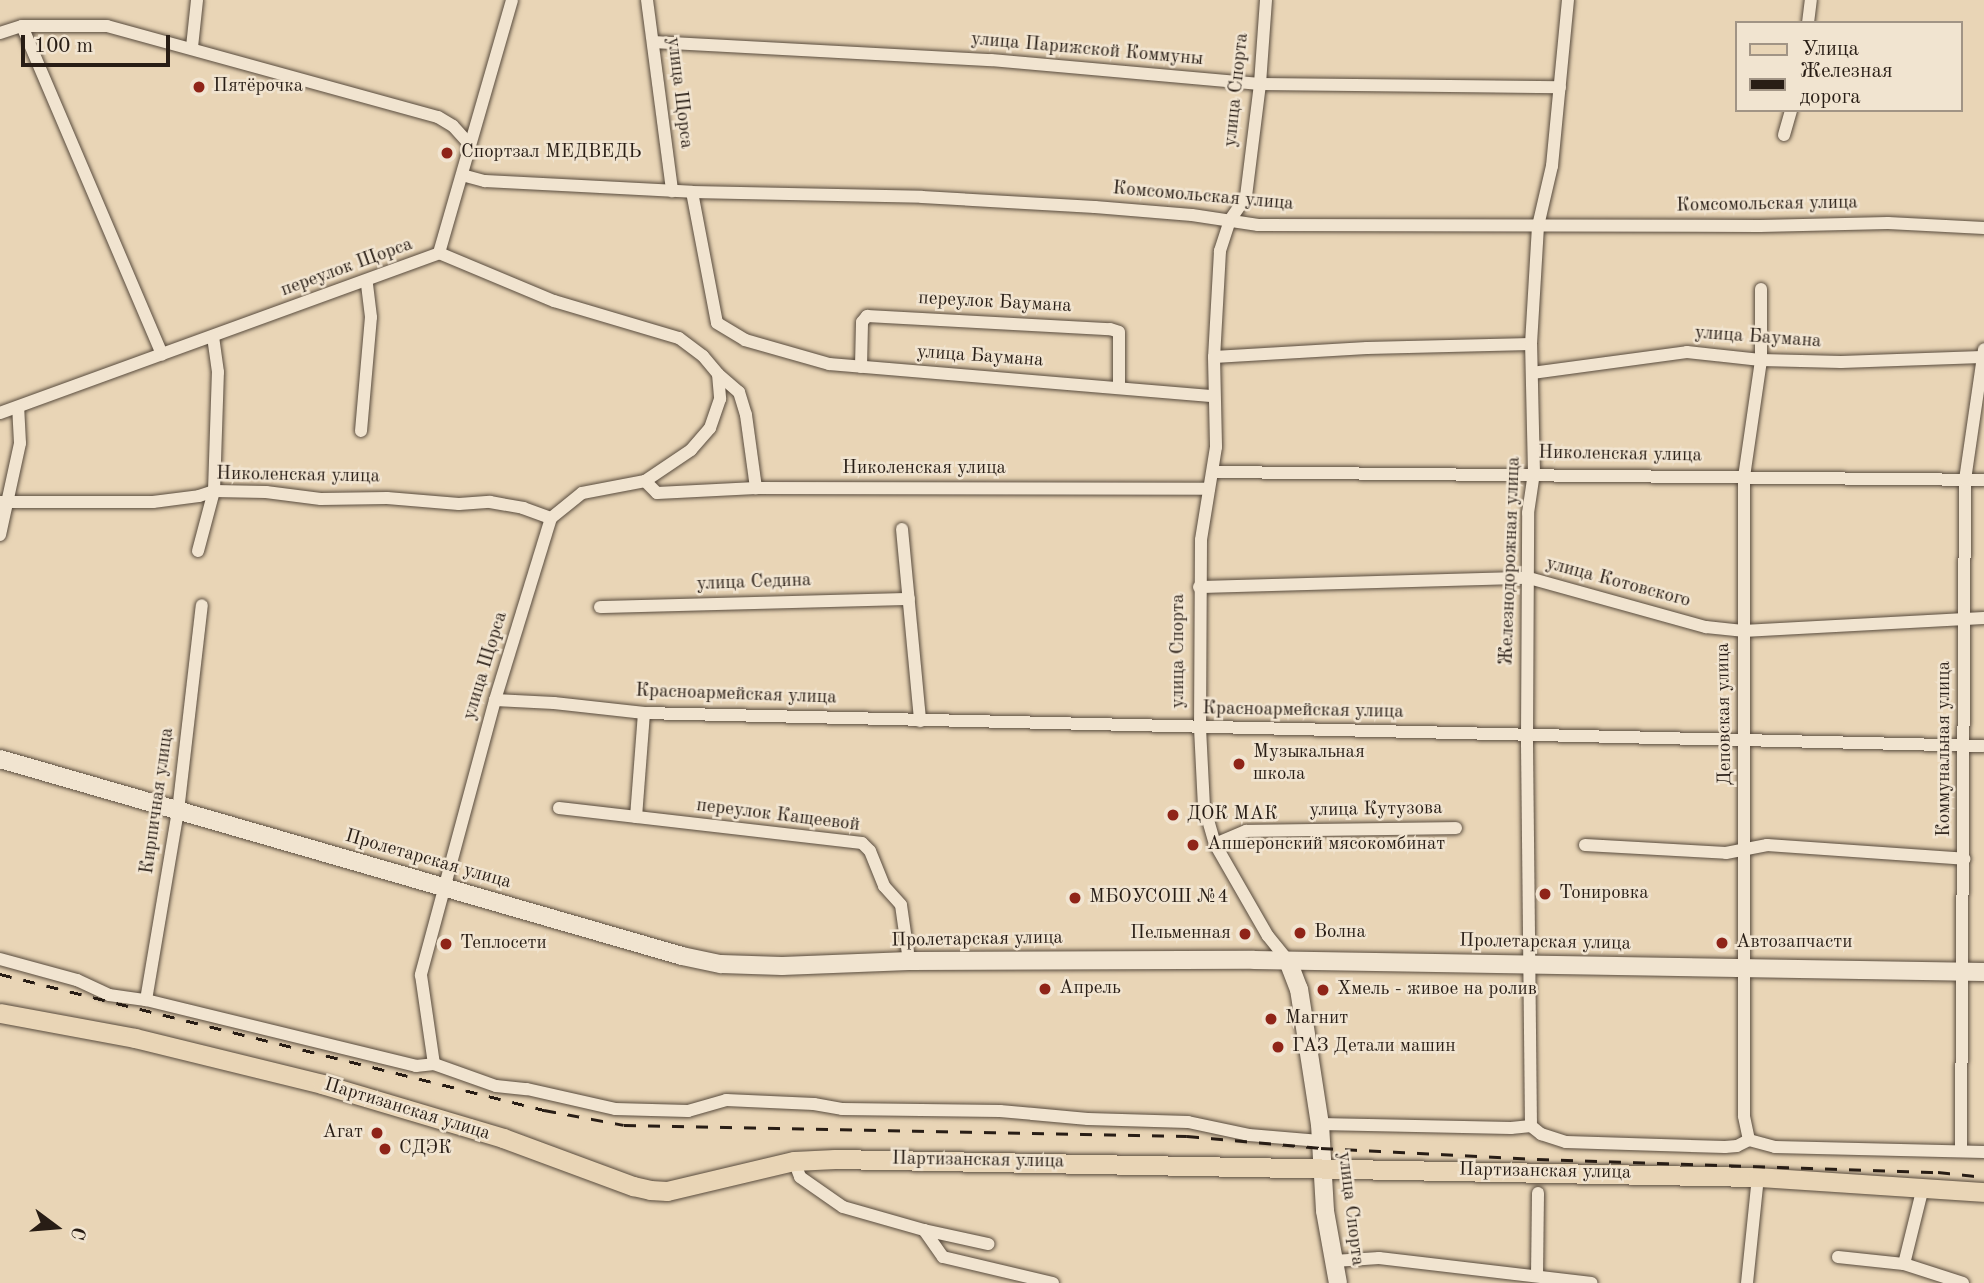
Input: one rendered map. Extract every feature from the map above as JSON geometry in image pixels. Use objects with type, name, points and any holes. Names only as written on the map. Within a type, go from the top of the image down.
[{"type":"main road","name":"Партизанская улица","points":[[0,1013],[135,1038],[322,1084],[503,1138],[633,1186],[667,1191],[794,1161],[971,1160],[1758,1177],[1984,1192]]},
{"type":"street","points":[[192,47],[197,0]]},
{"type":"street","points":[[439,253],[512,0]]},
{"type":"street","name":"улица Щорса","points":[[647,0],[672,191]]},
{"type":"street","name":"улица Спорта","points":[[1266,0],[1260,84],[1246,197],[1230,220],[1220,251],[1214,357],[1213,471],[1201,540],[1199,587],[1200,728],[1204,806],[1215,844],[1268,936],[1288,961],[1299,989],[1338,1283]]},
{"type":"street","name":"Железнодорожная улица","points":[[1531,1126],[1527,737],[1528,513],[1534,473],[1531,344],[1538,226],[1552,166],[1568,0]]},
{"type":"street","points":[[1808,21],[1811,0]]},
{"type":"street","points":[[0,33],[22,26],[100,24],[192,47],[438,117],[453,126],[470,145]]},
{"type":"street","points":[[22,26],[162,354]]},
{"type":"street","name":"улица Парижской Коммуны","points":[[654,42],[991,60],[1260,84],[1560,87]]},
{"type":"street","points":[[1784,135],[1790,112]]},
{"type":"street","name":"Комсомольская улица","points":[[462,175],[485,181],[672,191],[922,197],[1095,207],[1258,225],[1760,226],[1888,223],[1984,228]]},
{"type":"street","name":"улица Баумана","points":[[692,192],[717,323],[745,340],[829,364],[1214,396]]},
{"type":"street","name":"переулок Щорса","points":[[0,413],[367,282],[439,253],[554,301],[679,338],[703,356],[718,373]]},
{"type":"street","points":[[361,430],[371,317],[367,282]]},
{"type":"street","name":"Деповская улица","points":[[1749,1140],[1744,1116],[1747,849],[1743,631],[1744,477],[1761,360],[1760,289]]},
{"type":"street","name":"переулок Баумана","points":[[861,367],[862,322],[867,316],[1110,329],[1119,332],[1119,386]]},
{"type":"street","points":[[198,551],[214,491],[218,372],[213,337]]},
{"type":"street","points":[[1214,357],[1367,348],[1531,344]]},
{"type":"street","name":"улица Баумана","points":[[1532,373],[1687,352],[1761,360],[1841,362],[1983,353]]},
{"type":"street","name":"Коммунальная улица","points":[[1961,1151],[1965,859],[1965,480],[1983,353]]},
{"type":"street","points":[[551,518],[582,493],[645,481],[691,450],[710,428],[720,399],[718,373]]},
{"type":"street","points":[[718,373],[738,391],[746,415],[756,488]]},
{"type":"street","points":[[0,535],[3,502],[20,443],[18,407]]},
{"type":"street","name":"Николенская улица","points":[[1213,471],[1984,480]]},
{"type":"street","name":"Николенская улица","points":[[645,481],[657,493],[756,488],[1209,489]]},
{"type":"street","name":"Николенская улица","points":[[3,502],[153,502],[199,496],[214,491],[266,492],[321,499],[387,498],[459,504],[490,502],[523,508],[551,518]]},
{"type":"street","name":"улица Щорса","points":[[434,1064],[421,975],[443,885],[495,700],[551,518]]},
{"type":"street","points":[[902,529],[920,721]]},
{"type":"street","name":"улица Котовского","points":[[1199,587],[1529,578],[1706,626],[1743,631],[1984,618]]},
{"type":"street","name":"улица Седина","points":[[600,607],[909,599]]},
{"type":"street","name":"Кирпичная улица","points":[[146,1000],[178,811],[202,605]]},
{"type":"street","name":"Красноармейская улица","points":[[495,700],[644,713],[1527,737],[1984,746]]},
{"type":"street","points":[[636,817],[644,713]]},
{"type":"street","name":"Пролетарская улица","points":[[0,760],[443,885],[682,956],[721,964],[782,966],[909,961],[1288,961],[1984,972]]},
{"type":"street","name":"переулок Кащеевой","points":[[559,807],[862,843],[870,851],[884,886],[901,905],[909,961]]},
{"type":"street","name":"улица Кутузова","points":[[1215,844],[1246,831],[1455,828]]},
{"type":"street","points":[[1585,845],[1726,853],[1767,845],[1965,859]]},
{"type":"street","name":"Партизанская улица","points":[[0,959],[77,980],[109,995],[146,1000],[416,1066],[434,1064],[496,1086],[527,1089],[615,1109],[688,1111],[726,1100],[814,1104],[842,1109],[1000,1111],[1088,1119],[1188,1122],[1249,1135],[1531,1126],[1541,1134],[1566,1142],[1725,1147],[1737,1146],[1749,1140],[1775,1147],[1984,1152]]},
{"type":"street","points":[[794,1161],[800,1177],[843,1207],[924,1230],[988,1244]]},
{"type":"street","points":[[1747,1283],[1758,1177]]},
{"type":"street","points":[[1904,1264],[1923,1187]]},
{"type":"street","points":[[1537,1276],[1538,1193]]},
{"type":"street","points":[[924,1230],[943,1257],[1053,1283]]},
{"type":"street","points":[[1839,1257],[1904,1264],[1963,1283]]},
{"type":"street","points":[[1334,1261],[1379,1258],[1592,1283]]},
{"type":"railway","points":[[0,974],[544,1110],[624,1125],[1187,1136],[1321,1148],[1537,1159],[1938,1172],[1984,1177]]},
{"type":"place","name":"Пятёрочка","points":[[199,87]]},
{"type":"place","name":"Спортзал МЕДВЕДЬ","points":[[447,153]]},
{"type":"place","name":"Музыкальная школа","points":[[1239,764]]},
{"type":"place","name":"ДОК МАК","points":[[1173,815]]},
{"type":"place","name":"Апшеронский мясокомбинат","points":[[1193,845]]},
{"type":"place","name":"Тонировка","points":[[1545,894]]},
{"type":"place","name":"МБОУСОШ №4","points":[[1075,898]]},
{"type":"place","name":"Волна","points":[[1300,933]]},
{"type":"place","name":"Пельменная","points":[[1245,934]]},
{"type":"place","name":"Автозапчасти","points":[[1722,943]]},
{"type":"place","name":"Теплосети","points":[[446,944]]},
{"type":"place","name":"Апрель","points":[[1045,989]]},
{"type":"place","name":"Хмель - живое на ролив","points":[[1323,990]]},
{"type":"place","name":"Магнит","points":[[1271,1019]]},
{"type":"place","name":"ГАЗ Детали машин","points":[[1278,1047]]},
{"type":"place","name":"Агат","points":[[377,1133]]},
{"type":"place","name":"СДЭК","points":[[385,1149]]}]
